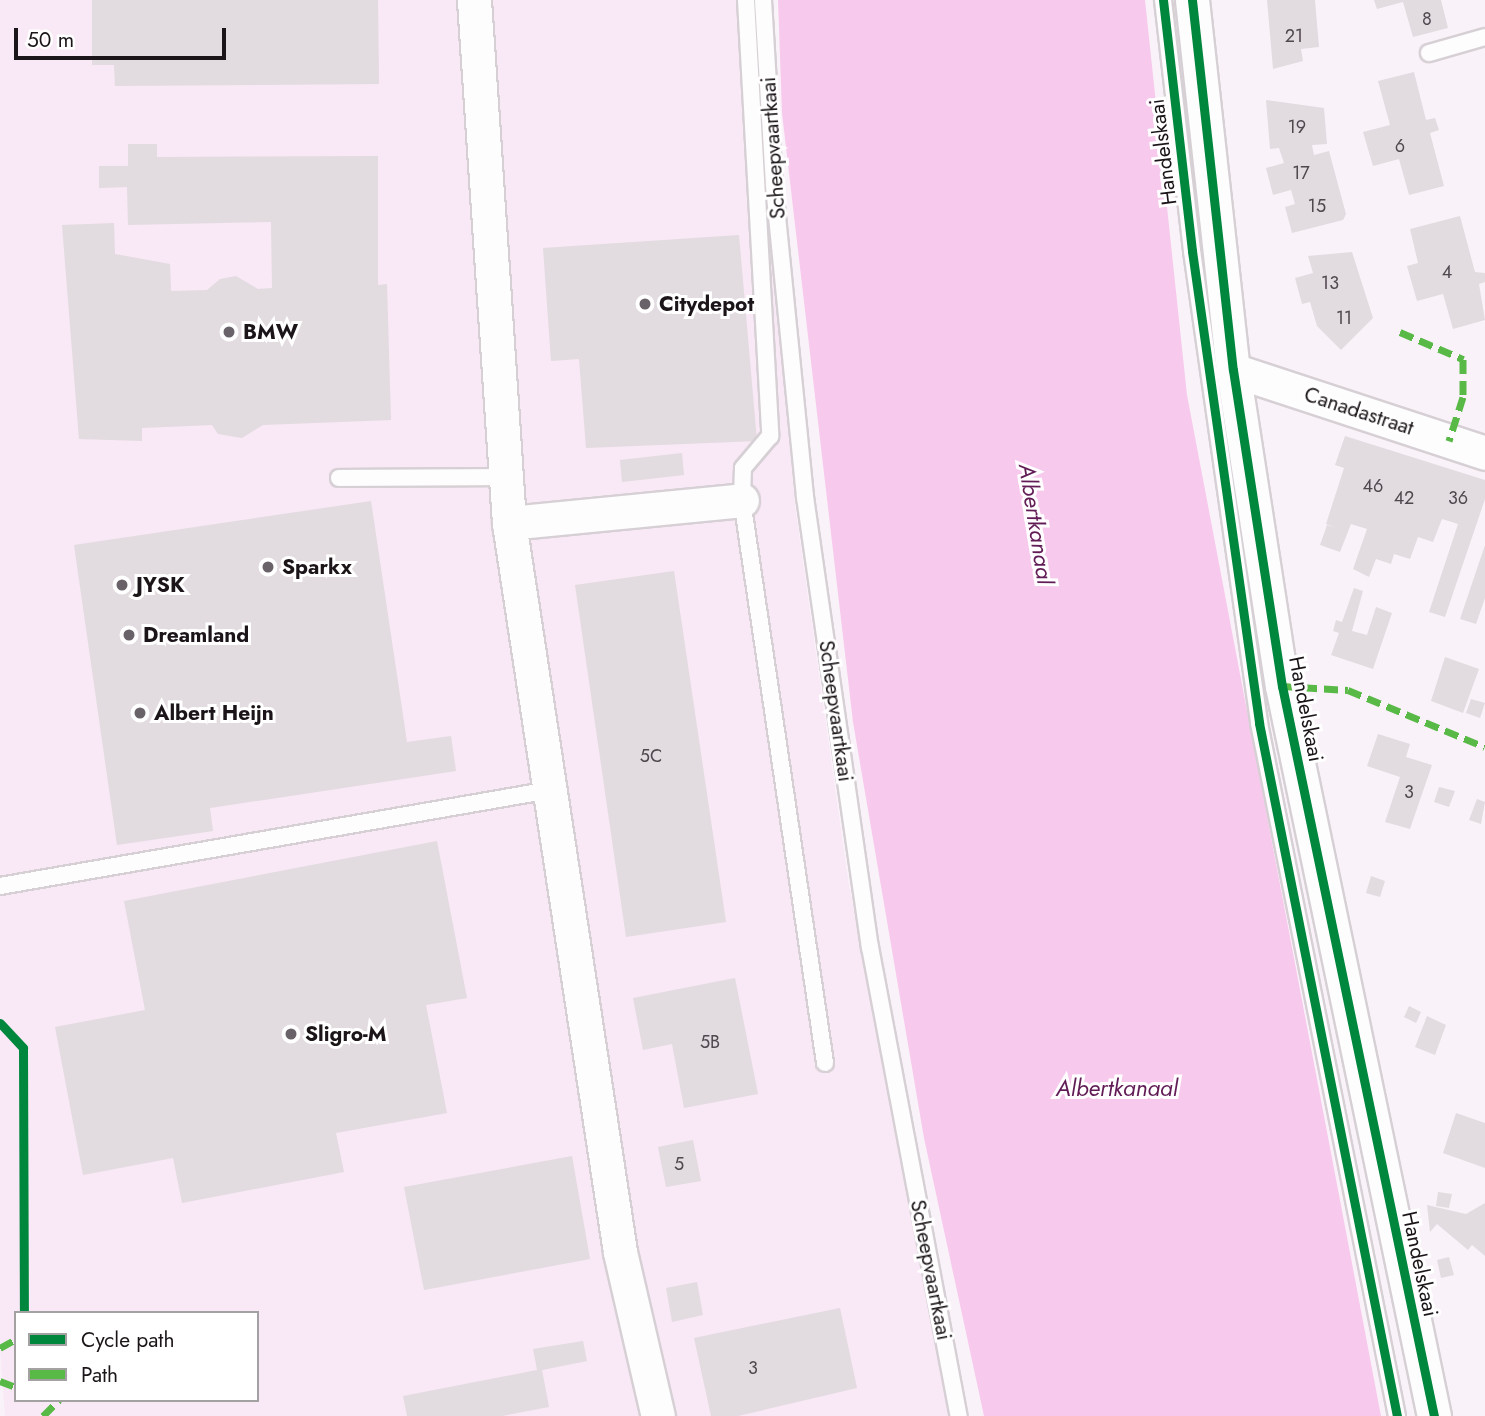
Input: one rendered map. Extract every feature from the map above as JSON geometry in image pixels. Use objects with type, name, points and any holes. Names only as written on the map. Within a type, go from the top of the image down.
[{"type":"street","points":[[474,0],[509,523],[620,1252],[658,1416]]},
{"type":"street","name":"Handelskaai","points":[[1192,0],[1233,370],[1282,686],[1434,1416]]},
{"type":"street","name":"Canadastraat","points":[[1233,370],[1485,453]]},
{"type":"street","points":[[509,523],[742,500]]},
{"type":"lane","points":[[746,0],[770,436],[743,468],[742,500],[825,1063]]},
{"type":"lane","name":"Scheepvaartkaai","points":[[763,0],[774,186],[805,497],[870,947],[959,1416]]},
{"type":"lane","name":"Handelskaai","points":[[1163,0],[1192,251],[1259,723],[1397,1416]]},
{"type":"lane","points":[[1429,53],[1485,37]]},
{"type":"lane","points":[[339,478],[506,477]]},
{"type":"lane","points":[[0,886],[550,790]]},
{"type":"shaded area","points":[[0,0],[752,0],[795,506],[848,880],[949,1416],[5,1416],[0,1348]]},
{"type":"water","name":"Albertkanaal","points":[[778,0],[1145,0],[1187,395],[1381,1416],[984,1416],[924,1138],[853,722],[782,113]]},
{"type":"building","points":[[92,0],[378,0],[379,84],[115,86],[114,65],[92,65]]},
{"type":"building","points":[[1267,0],[1315,0],[1319,47],[1301,49],[1303,61],[1273,69]]},
{"type":"building","points":[[1374,0],[1441,0],[1448,28],[1413,37],[1403,2],[1377,9]]},
{"type":"building","points":[[1414,72],[1426,120],[1435,118],[1439,130],[1430,133],[1444,186],[1409,195],[1399,159],[1373,166],[1363,132],[1390,125],[1378,81]]},
{"type":"building","points":[[1266,100],[1324,108],[1327,144],[1312,145],[1314,155],[1329,151],[1346,214],[1343,220],[1292,233],[1285,207],[1295,204],[1291,190],[1273,195],[1266,168],[1284,163],[1279,148],[1270,149]]},
{"type":"building","name":"BMW","points":[[128,144],[157,144],[157,157],[378,156],[378,285],[387,284],[391,420],[263,425],[242,438],[218,434],[212,425],[142,428],[142,441],[79,439],[62,225],[114,223],[115,254],[170,264],[171,291],[207,290],[220,279],[236,276],[258,289],[272,288],[271,222],[128,225],[127,187],[99,188],[99,166],[128,166]]},
{"type":"building","points":[[1460,216],[1475,272],[1485,273],[1485,282],[1479,284],[1485,320],[1453,329],[1443,294],[1417,301],[1407,266],[1418,263],[1410,229]]},
{"type":"building","name":"Citydepot","points":[[739,235],[757,441],[586,448],[579,359],[551,361],[543,248]]},
{"type":"building","points":[[1352,252],[1373,318],[1341,350],[1317,326],[1310,302],[1302,304],[1295,278],[1313,273],[1308,256]]},
{"type":"building","points":[[1345,436],[1485,480],[1485,499],[1445,617],[1429,612],[1458,524],[1442,519],[1433,542],[1418,537],[1410,559],[1394,554],[1391,564],[1376,559],[1369,577],[1353,569],[1367,529],[1351,524],[1340,552],[1320,545],[1327,525],[1337,528],[1326,524],[1344,468],[1335,465]]},
{"type":"building","points":[[682,453],[684,475],[622,482],[620,460]]},
{"type":"building","points":[[371,501],[407,742],[451,736],[456,771],[210,808],[213,831],[117,845],[74,545]]},
{"type":"building","points":[[1485,545],[1485,598],[1476,624],[1460,619]]},
{"type":"building","points":[[674,571],[726,922],[626,937],[575,585]]},
{"type":"building","points":[[1354,588],[1363,591],[1352,631],[1367,635],[1376,607],[1392,613],[1373,669],[1331,655],[1339,633],[1333,631],[1336,620],[1342,622]]},
{"type":"building","points":[[1445,657],[1479,669],[1463,713],[1431,701]]},
{"type":"building","points":[[1471,699],[1485,703],[1480,718],[1466,713]]},
{"type":"building","points":[[1378,734],[1410,744],[1406,757],[1432,765],[1410,829],[1385,822],[1400,777],[1367,766]]},
{"type":"building","points":[[1439,787],[1455,791],[1449,807],[1434,802]]},
{"type":"building","points":[[1477,799],[1485,802],[1481,824],[1469,820]]},
{"type":"building","name":"Sligro-M","points":[[437,841],[467,998],[426,1005],[447,1113],[336,1133],[344,1172],[182,1203],[173,1158],[83,1175],[55,1027],[145,1010],[124,901]]},
{"type":"building","points":[[1371,876],[1385,881],[1380,897],[1366,893]]},
{"type":"building","points":[[735,978],[758,1094],[684,1108],[672,1044],[643,1050],[633,998]]},
{"type":"building","points":[[1409,1006],[1421,1012],[1416,1023],[1404,1017]]},
{"type":"building","points":[[1427,1016],[1446,1025],[1435,1055],[1415,1047]]},
{"type":"building","points":[[1456,1113],[1485,1123],[1485,1168],[1443,1153]]},
{"type":"building","points":[[693,1140],[701,1181],[666,1187],[658,1147]]},
{"type":"building","points":[[572,1156],[590,1259],[424,1290],[404,1187]]},
{"type":"building","points":[[1438,1192],[1452,1194],[1449,1208],[1436,1206]]},
{"type":"building","points":[[1485,1203],[1485,1256],[1472,1245],[1468,1250],[1437,1224],[1430,1232],[1427,1205],[1466,1214]]},
{"type":"building","points":[[1449,1257],[1454,1275],[1441,1278],[1437,1260]]},
{"type":"building","points":[[697,1282],[703,1315],[672,1322],[666,1288]]},
{"type":"building","points":[[840,1308],[857,1388],[738,1416],[711,1416],[694,1338]]},
{"type":"building","points":[[583,1341],[587,1361],[542,1370],[549,1407],[502,1416],[407,1416],[403,1396],[537,1370],[533,1349]]},
{"type":"marked path","points":[[1400,332],[1463,359],[1463,397],[1449,441]]},
{"type":"marked path","points":[[1282,686],[1348,690],[1485,747]]},
{"type":"marked path","points":[[0,1348],[14,1340]]},
{"type":"marked path","points":[[0,1381],[14,1386]]},
{"type":"marked path","points":[[43,1416],[57,1402]]},
{"type":"cycle path","points":[[1163,0],[1192,251],[1259,723],[1397,1416]]},
{"type":"cycle path","points":[[1192,0],[1233,370],[1282,686],[1434,1416]]},
{"type":"cycle path","points":[[0,1023],[23,1048],[24,1311]]},
{"type":"place","name":"Citydepot","points":[[645,304]]},
{"type":"place","name":"BMW","points":[[229,332]]},
{"type":"place","name":"Sparkx","points":[[268,567]]},
{"type":"place","name":"JYSK","points":[[122,585]]},
{"type":"place","name":"Dreamland","points":[[129,635]]},
{"type":"place","name":"Albert Heijn","points":[[140,713]]},
{"type":"place","name":"Sligro-M","points":[[291,1034]]}]
